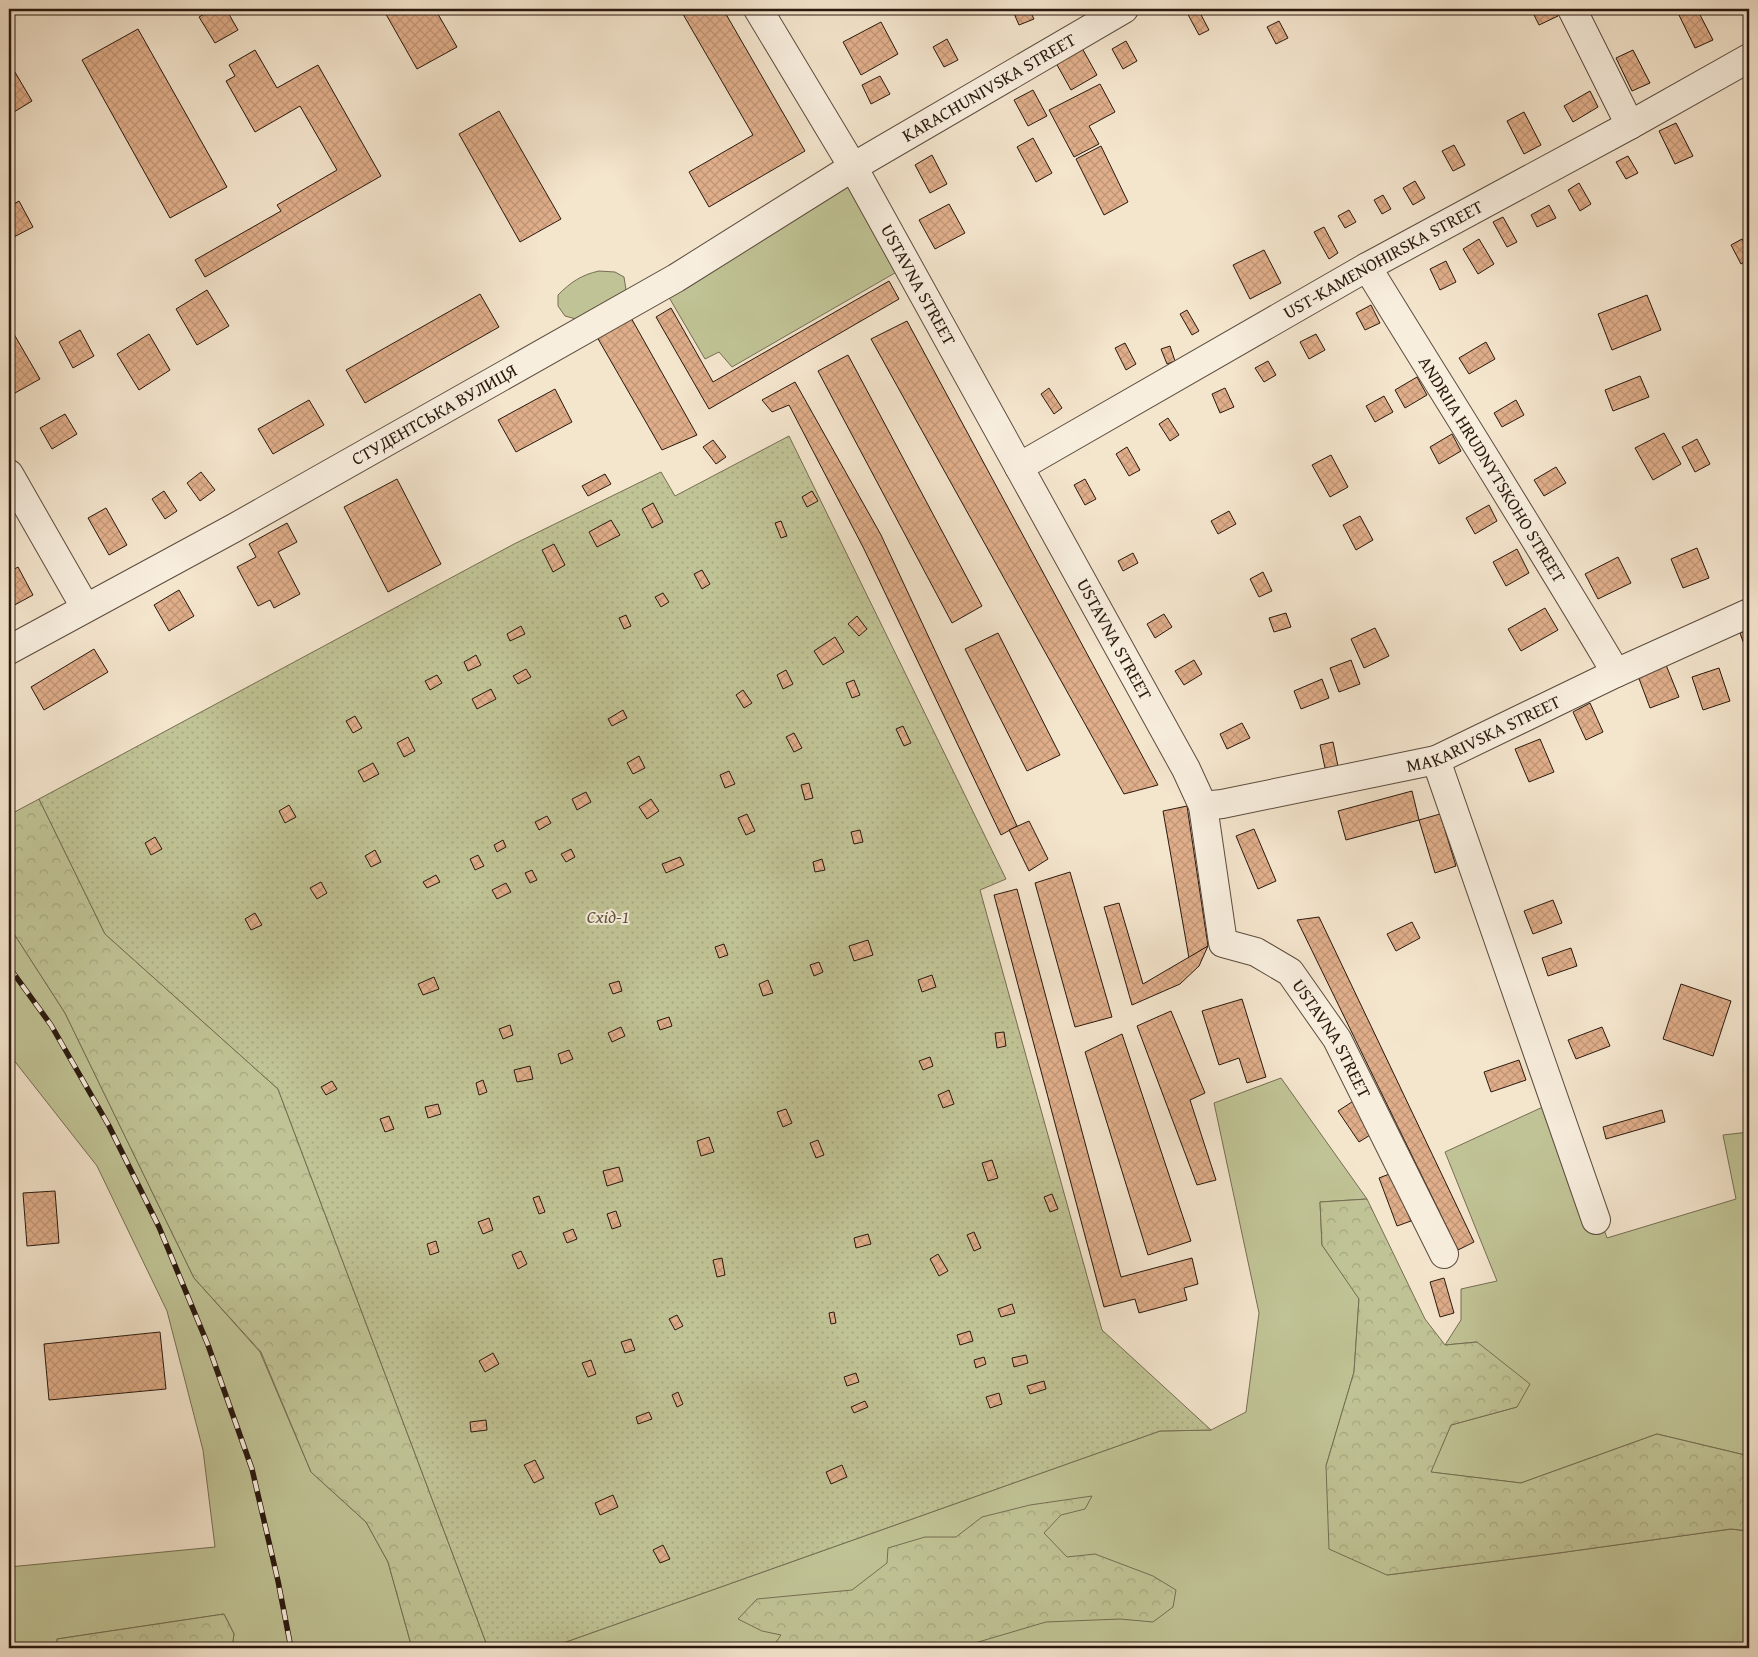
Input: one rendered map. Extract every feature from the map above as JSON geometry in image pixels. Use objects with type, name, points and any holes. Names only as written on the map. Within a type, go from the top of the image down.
[{"type":"street","name":"USTAVNA STREET","points":[[758,9],[853,167],[1186,769],[1203,806],[1223,944],[1256,952],[1290,972],[1337,1039],[1444,1254]]},
{"type":"street","name":"KARACHUNIVSKA STREET","points":[[853,167],[1124,9]]},
{"type":"street","points":[[1572,9],[1630,125]]},
{"type":"street","name":"UST-KAMENOHIRSKA STREET","points":[[1019,467],[1367,267],[1630,125],[1749,58]]},
{"type":"street","name":"СТУДЕНТСЬКА ВУЛИЦЯ","points":[[9,650],[85,607],[234,528],[669,282],[853,167]]},
{"type":"street","name":"ANDRIIA HRUDNYTSKOHO STREET","points":[[1367,267],[1550,562],[1616,673]]},
{"type":"street","points":[[9,474],[85,607]]},
{"type":"street","name":"MAKARIVSKA STREET","points":[[1203,806],[1222,804],[1436,760],[1616,673],[1749,613]]},
{"type":"street","points":[[1436,760],[1596,1220]]},
{"type":"green space","points":[[847,185],[900,270],[732,367],[719,352],[705,359],[667,294]]},
{"type":"green space","points":[[599,271],[615,272],[624,277],[626,290],[576,319],[565,316],[558,306],[558,295],[577,280]]},
{"type":"green space","name":"Схід-1","points":[[789,436],[1006,879],[980,890],[1102,1330],[1211,1430],[1160,1431],[549,1648],[488,1648],[278,1089],[105,934],[39,799],[514,544],[661,472],[675,496]]},
{"type":"green space","points":[[39,799],[105,934],[278,1089],[488,1648],[412,1648],[388,1562],[366,1522],[311,1472],[261,1352],[194,1278],[65,1013],[9,926],[9,815]]},
{"type":"green space","points":[[9,926],[65,1013],[194,1278],[260,1352],[311,1472],[366,1522],[388,1562],[412,1648],[232,1648],[234,1634],[224,1614],[57,1639],[58,1648],[9,1648],[9,1567],[215,1547],[203,1450],[167,1311],[97,1166],[9,1054]]},
{"type":"green space","points":[[1281,1078],[1367,1199],[1320,1202],[1322,1245],[1359,1298],[1354,1372],[1326,1466],[1387,1575],[1731,1529],[1749,1531],[1749,1648],[549,1648],[1160,1431],[1211,1430],[1246,1412],[1259,1313],[1214,1103]]},
{"type":"green space","points":[[1558,1100],[1607,1238],[1736,1199],[1723,1135],[1749,1132],[1749,1456],[1657,1434],[1521,1483],[1430,1472],[1451,1425],[1517,1407],[1477,1342],[1445,1345],[1461,1320],[1461,1289],[1497,1281],[1445,1152]]},
{"type":"green space","points":[[1367,1199],[1425,1319],[1445,1345],[1477,1342],[1530,1384],[1517,1407],[1451,1425],[1431,1472],[1521,1483],[1657,1434],[1749,1456],[1749,1531],[1731,1529],[1387,1575],[1329,1549],[1326,1466],[1354,1372],[1359,1299],[1322,1245],[1320,1202]]},
{"type":"green space","points":[[1092,1496],[1085,1509],[1061,1515],[1044,1533],[1067,1557],[1095,1554],[1153,1576],[1176,1590],[1173,1607],[1153,1622],[1120,1619],[1046,1622],[958,1648],[772,1648],[781,1635],[762,1631],[738,1619],[757,1599],[852,1590],[887,1563],[888,1548],[925,1537],[956,1537],[982,1517],[1030,1505]]},
{"type":"green space","points":[[224,1614],[234,1634],[232,1648],[58,1648],[57,1639]]},
{"type":"building","points":[[47,9],[58,9],[50,13]]},
{"type":"building","points":[[213,9],[226,9],[238,30],[215,43],[199,17]]},
{"type":"building","points":[[383,9],[435,9],[457,47],[417,69]]},
{"type":"building","points":[[680,9],[723,9],[805,151],[709,207],[689,172],[753,135]]},
{"type":"building","points":[[1012,9],[1029,9],[1034,19],[1019,25]]},
{"type":"building","points":[[1185,9],[1198,9],[1209,30],[1199,35]]},
{"type":"building","points":[[1546,9],[1555,9],[1558,16],[1539,25],[1534,15]]},
{"type":"building","points":[[1692,9],[1697,9],[1713,40],[1695,48],[1679,15]]},
{"type":"building","points":[[1279,21],[1288,38],[1276,44],[1267,27]]},
{"type":"building","points":[[881,22],[898,54],[861,75],[843,42]]},
{"type":"building","points":[[138,29],[227,187],[170,218],[82,60]]},
{"type":"building","points":[[947,39],[958,60],[944,67],[933,47]]},
{"type":"building","points":[[1126,41],[1137,61],[1123,69],[1112,49]]},
{"type":"building","points":[[1082,48],[1097,75],[1071,90],[1056,63]]},
{"type":"building","points":[[255,50],[277,88],[318,65],[381,176],[205,277],[195,260],[281,211],[277,205],[337,170],[300,106],[255,132],[226,81],[235,76],[229,65]]},
{"type":"building","points":[[1633,50],[1650,83],[1632,91],[1616,58]]},
{"type":"building","points":[[9,62],[32,101],[9,115]]},
{"type":"building","points":[[880,76],[890,94],[871,104],[862,85]]},
{"type":"building","points":[[1100,84],[1115,112],[1089,126],[1099,144],[1074,157],[1049,110]]},
{"type":"building","points":[[1033,90],[1047,116],[1028,126],[1014,100]]},
{"type":"building","points":[[1590,91],[1598,107],[1573,122],[1564,106]]},
{"type":"building","points":[[499,111],[561,219],[520,242],[459,134]]},
{"type":"building","points":[[1524,112],[1541,145],[1524,154],[1507,121]]},
{"type":"building","points":[[1676,123],[1693,156],[1675,164],[1659,131]]},
{"type":"building","points":[[1033,138],[1052,173],[1036,182],[1017,147]]},
{"type":"building","points":[[1454,145],[1465,165],[1453,171],[1442,151]]},
{"type":"building","points":[[1101,146],[1128,202],[1104,215],[1076,159]]},
{"type":"building","points":[[932,155],[947,184],[930,193],[915,165]]},
{"type":"building","points":[[1628,156],[1638,173],[1626,179],[1616,162]]},
{"type":"building","points":[[1415,181],[1425,198],[1413,205],[1403,188]]},
{"type":"building","points":[[1579,183],[1591,204],[1580,211],[1568,190]]},
{"type":"building","points":[[1383,195],[1391,209],[1382,214],[1374,200]]},
{"type":"building","points":[[19,201],[33,227],[12,238],[9,231],[9,207]]},
{"type":"building","points":[[949,204],[965,233],[935,249],[919,220]]},
{"type":"building","points":[[1549,205],[1556,218],[1537,227],[1531,215]]},
{"type":"building","points":[[1349,210],[1356,222],[1345,228],[1338,216]]},
{"type":"building","points":[[1503,217],[1517,242],[1507,247],[1493,222]]},
{"type":"building","points":[[1324,227],[1338,253],[1329,259],[1314,232]]},
{"type":"building","points":[[1479,239],[1494,264],[1478,274],[1463,249]]},
{"type":"building","points":[[1742,239],[1749,252],[1749,259],[1741,264],[1731,245]]},
{"type":"building","points":[[1264,250],[1281,283],[1250,299],[1233,265]]},
{"type":"building","points":[[1446,261],[1456,282],[1440,290],[1430,269]]},
{"type":"building","points":[[889,281],[899,299],[709,409],[656,317],[671,308],[713,382]]},
{"type":"building","points":[[207,290],[229,326],[197,345],[176,309]]},
{"type":"building","points":[[480,294],[499,327],[365,403],[346,370]]},
{"type":"building","points":[[1647,295],[1661,330],[1612,350],[1598,314]]},
{"type":"building","points":[[1371,305],[1380,323],[1365,330],[1356,313]]},
{"type":"building","points":[[1187,310],[1199,331],[1192,335],[1180,314]]},
{"type":"building","points":[[630,316],[697,435],[662,450],[597,337]]},
{"type":"building","points":[[907,321],[1158,785],[1124,794],[871,339]]},
{"type":"building","points":[[11,329],[40,379],[15,393],[9,382],[9,331]]},
{"type":"building","points":[[80,330],[94,356],[73,368],[59,342]]},
{"type":"building","points":[[149,334],[170,370],[139,390],[117,354]]},
{"type":"building","points":[[1316,334],[1325,350],[1309,359],[1300,342]]},
{"type":"building","points":[[1486,342],[1495,359],[1469,374],[1459,358]]},
{"type":"building","points":[[1125,343],[1136,364],[1126,370],[1115,348]]},
{"type":"building","points":[[1170,346],[1175,361],[1167,364],[1161,349]]},
{"type":"building","points":[[848,355],[982,606],[952,623],[818,371]]},
{"type":"building","points":[[1268,361],[1276,375],[1264,382],[1255,368]]},
{"type":"building","points":[[1640,376],[1649,397],[1613,411],[1605,390]]},
{"type":"building","points":[[1417,377],[1427,395],[1405,408],[1395,390]]},
{"type":"building","points":[[795,382],[881,535],[1017,826],[1001,835],[864,549],[789,405],[772,412],[762,400]]},
{"type":"building","points":[[1049,388],[1062,408],[1054,414],[1041,394]]},
{"type":"building","points":[[1225,388],[1234,407],[1220,413],[1212,394]]},
{"type":"building","points":[[555,389],[572,422],[516,452],[498,420]]},
{"type":"building","points":[[1384,396],[1393,412],[1375,422],[1366,406]]},
{"type":"building","points":[[309,400],[324,425],[273,454],[258,429]]},
{"type":"building","points":[[1516,400],[1524,415],[1502,427],[1494,413]]},
{"type":"building","points":[[65,414],[77,434],[52,449],[40,428]]},
{"type":"building","points":[[1168,418],[1179,435],[1170,441],[1159,424]]},
{"type":"building","points":[[1664,433],[1681,464],[1653,480],[1635,448]]},
{"type":"building","points":[[1452,434],[1461,451],[1439,464],[1430,447]]},
{"type":"building","points":[[1697,439],[1710,464],[1695,472],[1682,447]]},
{"type":"building","points":[[713,440],[726,457],[716,464],[703,447]]},
{"type":"building","points":[[1127,447],[1140,470],[1129,476],[1116,454]]},
{"type":"building","points":[[1331,455],[1348,487],[1330,497],[1312,465]]},
{"type":"building","points":[[1556,467],[1566,483],[1544,496],[1534,480]]},
{"type":"building","points":[[201,472],[215,490],[200,501],[187,483]]},
{"type":"building","points":[[605,474],[611,484],[588,496],[582,486]]},
{"type":"building","points":[[397,479],[441,564],[388,592],[344,507]]},
{"type":"building","points":[[1085,479],[1096,499],[1085,505],[1074,485]]},
{"type":"building","points":[[164,491],[177,511],[165,519],[152,499]]},
{"type":"building","points":[[812,491],[818,501],[807,507],[802,497]]},
{"type":"building","points":[[653,503],[663,522],[652,528],[642,509]]},
{"type":"building","points":[[1489,505],[1497,521],[1475,534],[1466,518]]},
{"type":"building","points":[[106,508],[127,545],[109,555],[88,518]]},
{"type":"building","points":[[1229,511],[1236,524],[1218,534],[1211,521]]},
{"type":"building","points":[[1360,516],[1373,540],[1356,550],[1343,525]]},
{"type":"building","points":[[611,520],[620,535],[597,547],[589,532]]},
{"type":"building","points":[[781,521],[787,536],[781,538],[775,523]]},
{"type":"building","points":[[287,523],[297,542],[278,552],[300,594],[274,608],[270,600],[258,606],[237,567],[256,557],[249,544]]},
{"type":"building","points":[[554,544],[565,565],[553,572],[542,550]]},
{"type":"building","points":[[1697,548],[1709,578],[1683,588],[1671,559]]},
{"type":"building","points":[[1517,549],[1529,573],[1506,586],[1493,562]]},
{"type":"building","points":[[1133,553],[1138,563],[1123,571],[1118,561]]},
{"type":"building","points":[[1618,557],[1631,583],[1598,599],[1585,574]]},
{"type":"building","points":[[18,567],[33,595],[9,608],[9,572]]},
{"type":"building","points":[[702,570],[710,584],[702,589],[694,574]]},
{"type":"building","points":[[1263,572],[1272,591],[1259,597],[1250,579]]},
{"type":"building","points":[[179,590],[194,616],[169,631],[154,605]]},
{"type":"building","points":[[663,593],[669,602],[661,607],[655,597]]},
{"type":"building","points":[[1545,608],[1558,630],[1521,651],[1508,629]]},
{"type":"building","points":[[1286,613],[1291,627],[1274,632],[1269,618]]},
{"type":"building","points":[[1164,614],[1172,627],[1155,638],[1147,624]]},
{"type":"building","points":[[626,615],[631,626],[624,629],[619,618]]},
{"type":"building","points":[[857,616],[867,629],[859,636],[848,624]]},
{"type":"building","points":[[521,626],[525,634],[510,641],[507,634]]},
{"type":"building","points":[[1375,628],[1389,656],[1364,668],[1351,639]]},
{"type":"building","points":[[1749,630],[1749,658],[1740,633]]},
{"type":"building","points":[[998,633],[1060,755],[1027,771],[965,649]]},
{"type":"building","points":[[835,637],[844,652],[823,665],[814,651]]},
{"type":"building","points":[[94,649],[108,672],[44,710],[31,687]]},
{"type":"building","points":[[476,655],[481,665],[468,671],[464,662]]},
{"type":"building","points":[[1194,660],[1202,674],[1184,685],[1175,671]]},
{"type":"building","points":[[1351,660],[1360,684],[1339,692],[1330,668]]},
{"type":"building","points":[[1666,665],[1679,697],[1650,708],[1638,676]]},
{"type":"building","points":[[1719,668],[1730,701],[1703,710],[1692,677]]},
{"type":"building","points":[[526,669],[531,677],[518,684],[513,676]]},
{"type":"building","points":[[786,670],[793,684],[783,689],[777,675]]},
{"type":"building","points":[[437,675],[442,683],[430,690],[425,681]]},
{"type":"building","points":[[1322,679],[1329,698],[1301,709],[1294,691]]},
{"type":"building","points":[[854,680],[860,695],[852,698],[846,683]]},
{"type":"building","points":[[491,689],[496,699],[477,709],[472,699]]},
{"type":"building","points":[[743,690],[752,703],[744,708],[736,695]]},
{"type":"building","points":[[1590,703],[1603,732],[1586,740],[1573,712]]},
{"type":"building","points":[[623,710],[627,718],[612,726],[608,719]]},
{"type":"building","points":[[355,716],[362,728],[353,733],[346,721]]},
{"type":"building","points":[[1242,723],[1250,738],[1227,749],[1220,734]]},
{"type":"building","points":[[903,726],[911,743],[904,746],[896,729]]},
{"type":"building","points":[[794,733],[802,748],[794,752],[786,737]]},
{"type":"building","points":[[408,737],[415,751],[404,757],[397,743]]},
{"type":"building","points":[[1540,739],[1554,772],[1529,782],[1515,749]]},
{"type":"building","points":[[1333,742],[1338,766],[1325,768],[1320,745]]},
{"type":"building","points":[[639,756],[645,768],[633,774],[627,763]]},
{"type":"building","points":[[373,763],[379,774],[364,782],[358,771]]},
{"type":"building","points":[[729,771],[735,784],[725,788],[720,775]]},
{"type":"building","points":[[809,783],[813,798],[805,800],[801,785]]},
{"type":"building","points":[[1412,791],[1419,820],[1346,840],[1338,811]]},
{"type":"building","points":[[586,792],[591,802],[577,810],[572,799]]},
{"type":"building","points":[[651,799],[659,811],[647,819],[639,807]]},
{"type":"building","points":[[289,805],[296,817],[285,823],[279,811]]},
{"type":"building","points":[[1187,806],[1208,946],[1189,958],[1163,811]]},
{"type":"building","points":[[747,814],[755,831],[746,835],[738,818]]},
{"type":"building","points":[[1440,814],[1456,866],[1435,873],[1419,820]]},
{"type":"building","points":[[547,816],[551,823],[539,830],[535,822]]},
{"type":"building","points":[[1029,821],[1048,859],[1029,871],[1009,830]]},
{"type":"building","points":[[1254,829],[1276,881],[1258,889],[1236,836]]},
{"type":"building","points":[[860,830],[863,842],[854,844],[851,832]]},
{"type":"building","points":[[155,837],[162,849],[151,855],[145,843]]},
{"type":"building","points":[[503,840],[506,847],[497,852],[494,845]]},
{"type":"building","points":[[571,849],[575,857],[566,862],[561,854]]},
{"type":"building","points":[[375,850],[381,862],[371,867],[365,856]]},
{"type":"building","points":[[478,855],[484,866],[475,870],[470,859]]},
{"type":"building","points":[[680,857],[684,865],[666,873],[662,864]]},
{"type":"building","points":[[822,859],[825,870],[815,872],[813,862]]},
{"type":"building","points":[[532,870],[537,880],[530,883],[525,873]]},
{"type":"building","points":[[1070,872],[1112,1017],[1075,1027],[1035,883]]},
{"type":"building","points":[[436,875],[440,882],[427,888],[423,882]]},
{"type":"building","points":[[321,882],[327,893],[317,899],[310,888]]},
{"type":"building","points":[[506,883],[511,892],[497,899],[492,890]]},
{"type":"building","points":[[1017,889],[1121,1277],[1192,1258],[1198,1284],[1184,1288],[1187,1300],[1139,1313],[1135,1299],[1104,1307],[994,895]]},
{"type":"building","points":[[1553,900],[1562,923],[1533,934],[1524,911]]},
{"type":"building","points":[[1119,903],[1143,984],[1208,946],[1199,966],[1180,984],[1132,1005],[1104,907]]},
{"type":"building","points":[[255,913],[262,925],[251,930],[245,919]]},
{"type":"building","points":[[1319,917],[1474,1242],[1458,1250],[1297,920]]},
{"type":"building","points":[[1412,922],[1420,938],[1396,951],[1387,934]]},
{"type":"building","points":[[868,940],[873,955],[854,961],[849,946]]},
{"type":"building","points":[[724,944],[728,955],[719,958],[715,947]]},
{"type":"building","points":[[1571,948],[1577,966],[1548,976],[1542,958]]},
{"type":"building","points":[[819,962],[823,972],[814,976],[810,965]]},
{"type":"building","points":[[932,975],[936,987],[922,992],[918,980]]},
{"type":"building","points":[[434,977],[439,989],[423,995],[418,984]]},
{"type":"building","points":[[768,980],[773,993],[763,996],[759,984]]},
{"type":"building","points":[[619,981],[622,991],[613,994],[609,984]]},
{"type":"building","points":[[1681,984],[1731,1001],[1713,1056],[1663,1039]]},
{"type":"building","points":[[1242,999],[1266,1077],[1247,1083],[1239,1058],[1219,1065],[1202,1011]]},
{"type":"building","points":[[1171,1011],[1205,1093],[1190,1100],[1216,1180],[1197,1185],[1137,1026]]},
{"type":"building","points":[[669,1017],[672,1026],[660,1030],[657,1021]]},
{"type":"building","points":[[510,1025],[513,1035],[503,1039],[499,1029]]},
{"type":"building","points":[[621,1027],[625,1036],[612,1042],[608,1033]]},
{"type":"building","points":[[1602,1027],[1610,1046],[1576,1059],[1568,1040]]},
{"type":"building","points":[[1004,1032],[1006,1046],[997,1048],[995,1033]]},
{"type":"building","points":[[1122,1034],[1191,1241],[1148,1255],[1085,1052]]},
{"type":"building","points":[[569,1050],[573,1059],[561,1064],[558,1054]]},
{"type":"building","points":[[930,1057],[933,1066],[923,1070],[919,1061]]},
{"type":"building","points":[[1519,1060],[1526,1080],[1491,1092],[1484,1072]]},
{"type":"building","points":[[530,1066],[533,1079],[517,1082],[514,1070]]},
{"type":"building","points":[[483,1080],[487,1092],[479,1095],[476,1083]]},
{"type":"building","points":[[332,1081],[337,1089],[326,1095],[321,1087]]},
{"type":"building","points":[[949,1090],[954,1104],[943,1108],[938,1095]]},
{"type":"building","points":[[1355,1100],[1375,1132],[1359,1142],[1338,1111]]},
{"type":"building","points":[[438,1104],[441,1114],[428,1118],[425,1107]]},
{"type":"building","points":[[786,1109],[792,1123],[783,1127],[777,1112]]},
{"type":"building","points":[[1662,1110],[1665,1122],[1606,1139],[1603,1127]]},
{"type":"building","points":[[389,1116],[394,1129],[385,1132],[380,1119]]},
{"type":"building","points":[[709,1137],[714,1152],[701,1156],[697,1141]]},
{"type":"building","points":[[818,1140],[824,1155],[816,1158],[810,1143]]},
{"type":"building","points":[[992,1160],[998,1178],[988,1181],[982,1163]]},
{"type":"building","points":[[619,1167],[623,1181],[607,1186],[603,1171]]},
{"type":"building","points":[[1392,1173],[1411,1221],[1397,1226],[1379,1178]]},
{"type":"building","points":[[55,1191],[59,1243],[27,1246],[23,1193]]},
{"type":"building","points":[[1052,1194],[1058,1209],[1050,1212],[1044,1197]]},
{"type":"building","points":[[539,1196],[545,1212],[539,1214],[533,1198]]},
{"type":"building","points":[[616,1211],[621,1226],[612,1229],[607,1214]]},
{"type":"building","points":[[489,1218],[493,1230],[483,1234],[478,1222]]},
{"type":"building","points":[[573,1229],[577,1239],[567,1243],[563,1233]]},
{"type":"building","points":[[974,1232],[981,1248],[974,1251],[967,1235]]},
{"type":"building","points":[[868,1234],[871,1244],[856,1248],[854,1238]]},
{"type":"building","points":[[436,1241],[439,1252],[430,1255],[427,1244]]},
{"type":"building","points":[[521,1251],[527,1264],[518,1269],[512,1255]]},
{"type":"building","points":[[938,1254],[948,1271],[939,1276],[930,1259]]},
{"type":"building","points":[[722,1258],[725,1275],[717,1277],[713,1260]]},
{"type":"building","points":[[1444,1278],[1454,1313],[1440,1317],[1430,1282]]},
{"type":"building","points":[[1012,1304],[1015,1313],[1001,1317],[998,1309]]},
{"type":"building","points":[[834,1312],[836,1323],[831,1324],[829,1313]]},
{"type":"building","points":[[677,1315],[683,1326],[675,1330],[669,1319]]},
{"type":"building","points":[[970,1331],[973,1341],[960,1345],[957,1335]]},
{"type":"building","points":[[160,1332],[166,1389],[49,1400],[44,1344]]},
{"type":"building","points":[[631,1339],[635,1350],[625,1353],[621,1342]]},
{"type":"building","points":[[493,1353],[499,1364],[485,1372],[479,1361]]},
{"type":"building","points":[[1026,1355],[1028,1363],[1014,1367],[1012,1358]]},
{"type":"building","points":[[984,1357],[986,1364],[976,1368],[974,1360]]},
{"type":"building","points":[[591,1360],[596,1374],[588,1377],[582,1363]]},
{"type":"building","points":[[856,1373],[859,1382],[847,1386],[844,1377]]},
{"type":"building","points":[[1044,1381],[1046,1389],[1030,1394],[1027,1386]]},
{"type":"building","points":[[678,1392],[683,1404],[677,1407],[672,1395]]},
{"type":"building","points":[[999,1393],[1002,1404],[990,1408],[986,1397]]},
{"type":"building","points":[[865,1401],[868,1407],[854,1413],[851,1407]]},
{"type":"building","points":[[649,1412],[652,1419],[638,1424],[636,1417]]},
{"type":"building","points":[[486,1420],[487,1430],[471,1432],[470,1422]]},
{"type":"building","points":[[535,1460],[544,1478],[534,1483],[524,1465]]},
{"type":"building","points":[[842,1465],[847,1477],[831,1484],[826,1472]]},
{"type":"building","points":[[613,1495],[618,1507],[600,1515],[595,1503]]},
{"type":"building","points":[[663,1545],[670,1559],[660,1563],[653,1550]]},
{"type":"railway","points":[[9,967],[51,1025],[109,1126],[159,1227],[208,1345],[252,1469],[278,1581],[291,1648]]}]
